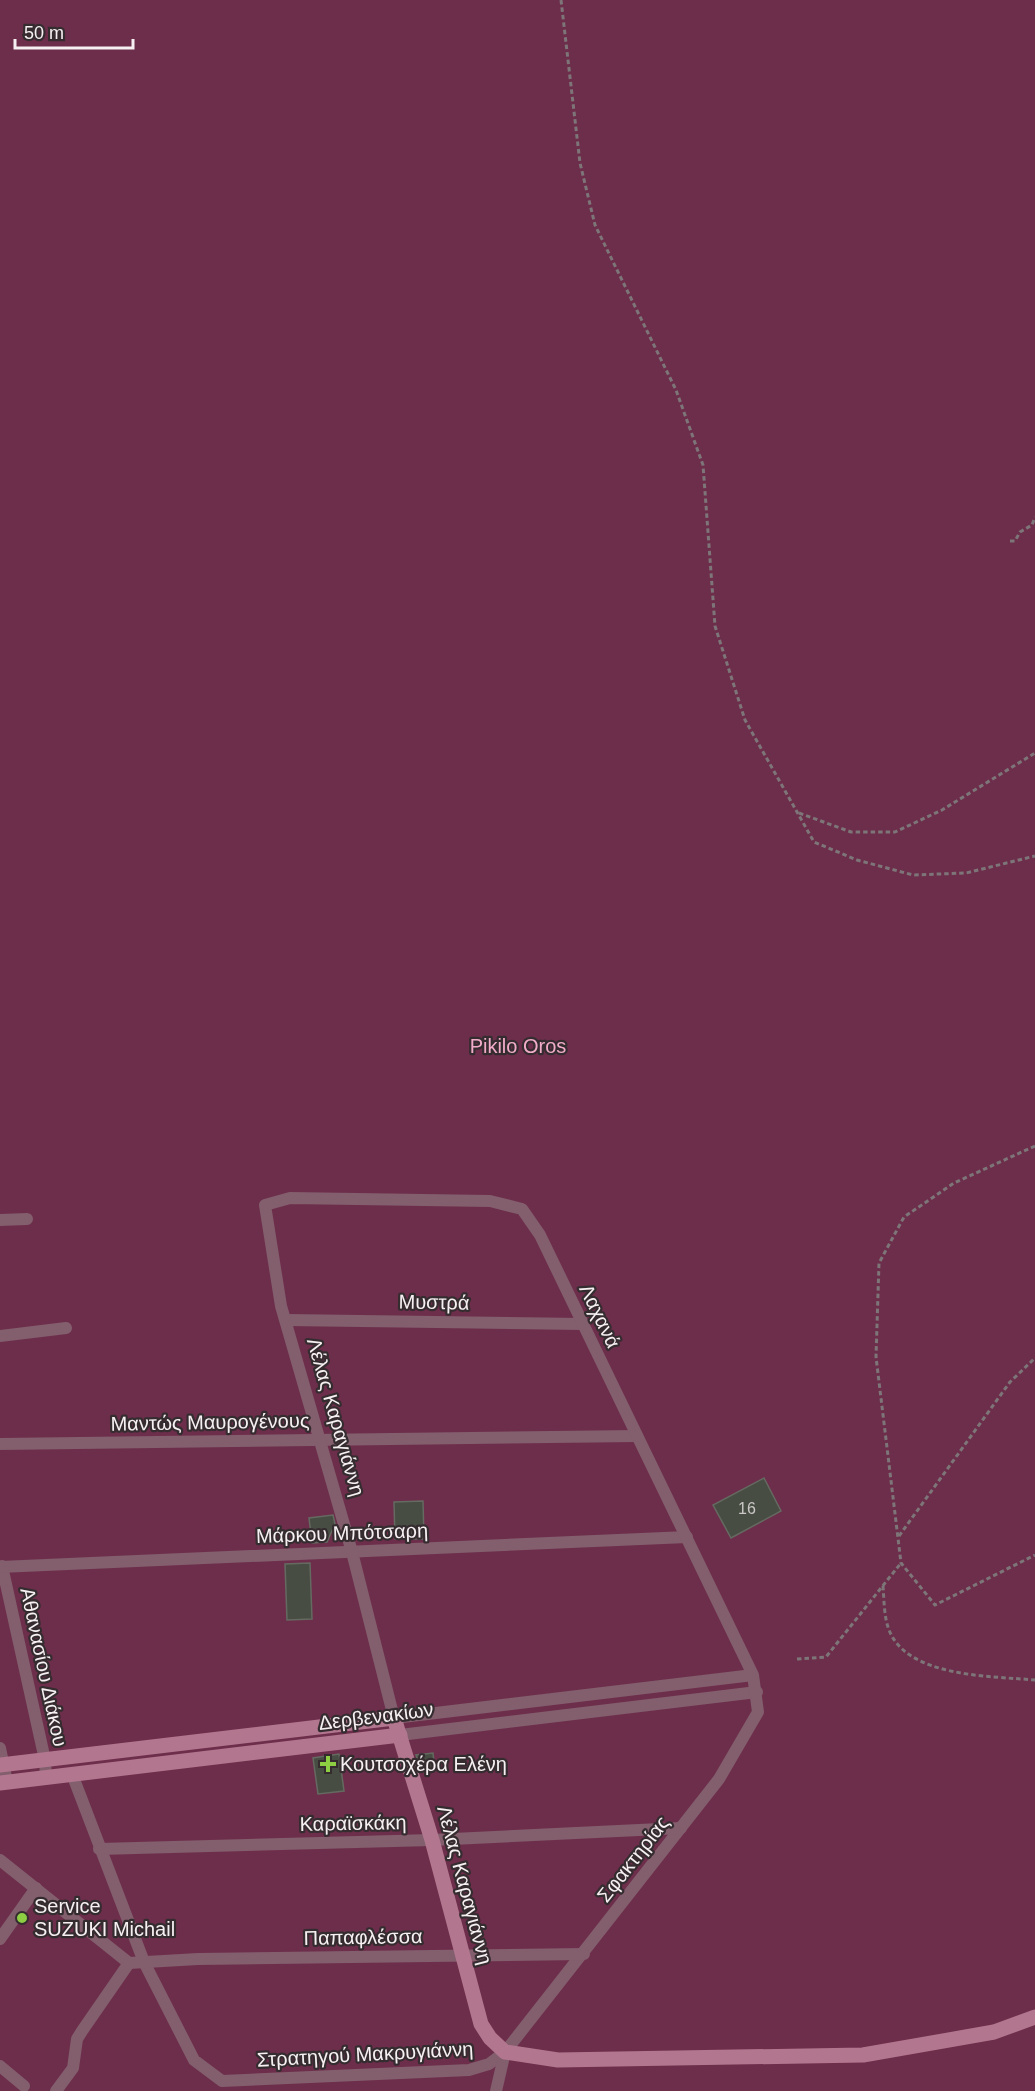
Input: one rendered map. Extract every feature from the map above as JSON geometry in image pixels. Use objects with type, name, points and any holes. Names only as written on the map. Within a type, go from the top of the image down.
[{"type":"street","name":"Λαχανά","points":[[264,1204],[290,1198],[400,1198],[490,1201],[522,1209],[540,1235],[753,1675]]},
{"type":"street","name":"Λέλας Καραγιάννη","points":[[264,1204],[278,1292],[352,1552],[394,1718],[432,1840],[481,2024],[490,2038],[505,2052]]},
{"type":"street","points":[[0,1220],[27,1219]]},
{"type":"street","name":"Μυστρά","points":[[286,1320],[582,1324]]},
{"type":"street","points":[[0,1336],[66,1328]]},
{"type":"street","name":"Μαντώς Μαυρογένους","points":[[0,1444],[637,1436]]},
{"type":"street","name":"Μάρκου Μπότσαρη","points":[[1,1566],[687,1537]]},
{"type":"street","name":"Αθανασίου Διάκου","points":[[1,1566],[45,1760],[46,1777]]},
{"type":"street","name":"Σφακτηρίας","points":[[505,2052],[719,1779],[751,1728],[758,1712],[753,1675]]},
{"type":"street","name":"Δερβενακίων","points":[[2,1765],[753,1675]]},
{"type":"street","name":"Δερβενακίων","points":[[3,1782],[757,1692]]},
{"type":"street","points":[[0,1748],[3,1782]]},
{"type":"street","name":"Αθανασίου Διάκου","points":[[72,1774],[144,1962],[194,2060],[222,2081]]},
{"type":"street","name":"Καραϊσκάκη","points":[[99,1849],[432,1840],[681,1828]]},
{"type":"street","points":[[0,1860],[129,1963],[77,2039],[73,2068],[56,2091]]},
{"type":"street","points":[[0,1939],[36,1888]]},
{"type":"street","name":"Παπαφλέσσα","points":[[129,1963],[584,1954]]},
{"type":"street","points":[[496,2091],[505,2052],[558,2060],[863,2055],[994,2032],[1035,2017]]},
{"type":"street","name":"Στρατηγού Μακρυγιάννη","points":[[222,2081],[469,2070],[489,2064],[505,2052]]},
{"type":"street","points":[[0,2066],[24,2086]]},
{"type":"path","points":[[561,0],[580,163],[595,225],[676,390],[703,465],[715,626],[745,720],[814,842],[857,860],[913,875],[966,873],[1035,856]]},
{"type":"path","points":[[1010,541],[1015,541],[1020,532],[1032,525],[1035,517]]},
{"type":"path","points":[[797,812],[851,832],[895,832],[942,810],[1035,753]]},
{"type":"path","points":[[1035,1146],[954,1183],[904,1217],[879,1263],[876,1357],[902,1563],[935,1605],[1035,1556]]},
{"type":"path","points":[[898,1537],[1010,1382],[1035,1358]]},
{"type":"path","points":[[797,1659],[826,1657],[902,1563]]},
{"type":"path","points":[[883,1586],[888,1628],[903,1653],[950,1672],[1035,1680]]},
{"type":"green space","name":"Pikilo Oros","points":[[0,0],[1035,0],[1035,2091],[0,2091]]},
{"type":"building","points":[[764,1478],[781,1511],[731,1538],[713,1505]]},
{"type":"building","points":[[423,1501],[424,1539],[395,1539],[394,1502]]},
{"type":"building","points":[[333,1515],[335,1524],[327,1542],[312,1543],[309,1518]]},
{"type":"building","points":[[310,1563],[312,1619],[287,1620],[285,1564]]},
{"type":"building","points":[[433,1753],[435,1771],[421,1772],[416,1755]]},
{"type":"building","points":[[339,1754],[344,1791],[318,1794],[313,1758]]},
{"type":"place","name":"Κουτσοχέρα Ελένη","points":[[328,1764]]},
{"type":"place","name":"Service SUZUKI Michail","points":[[22,1918]]}]
